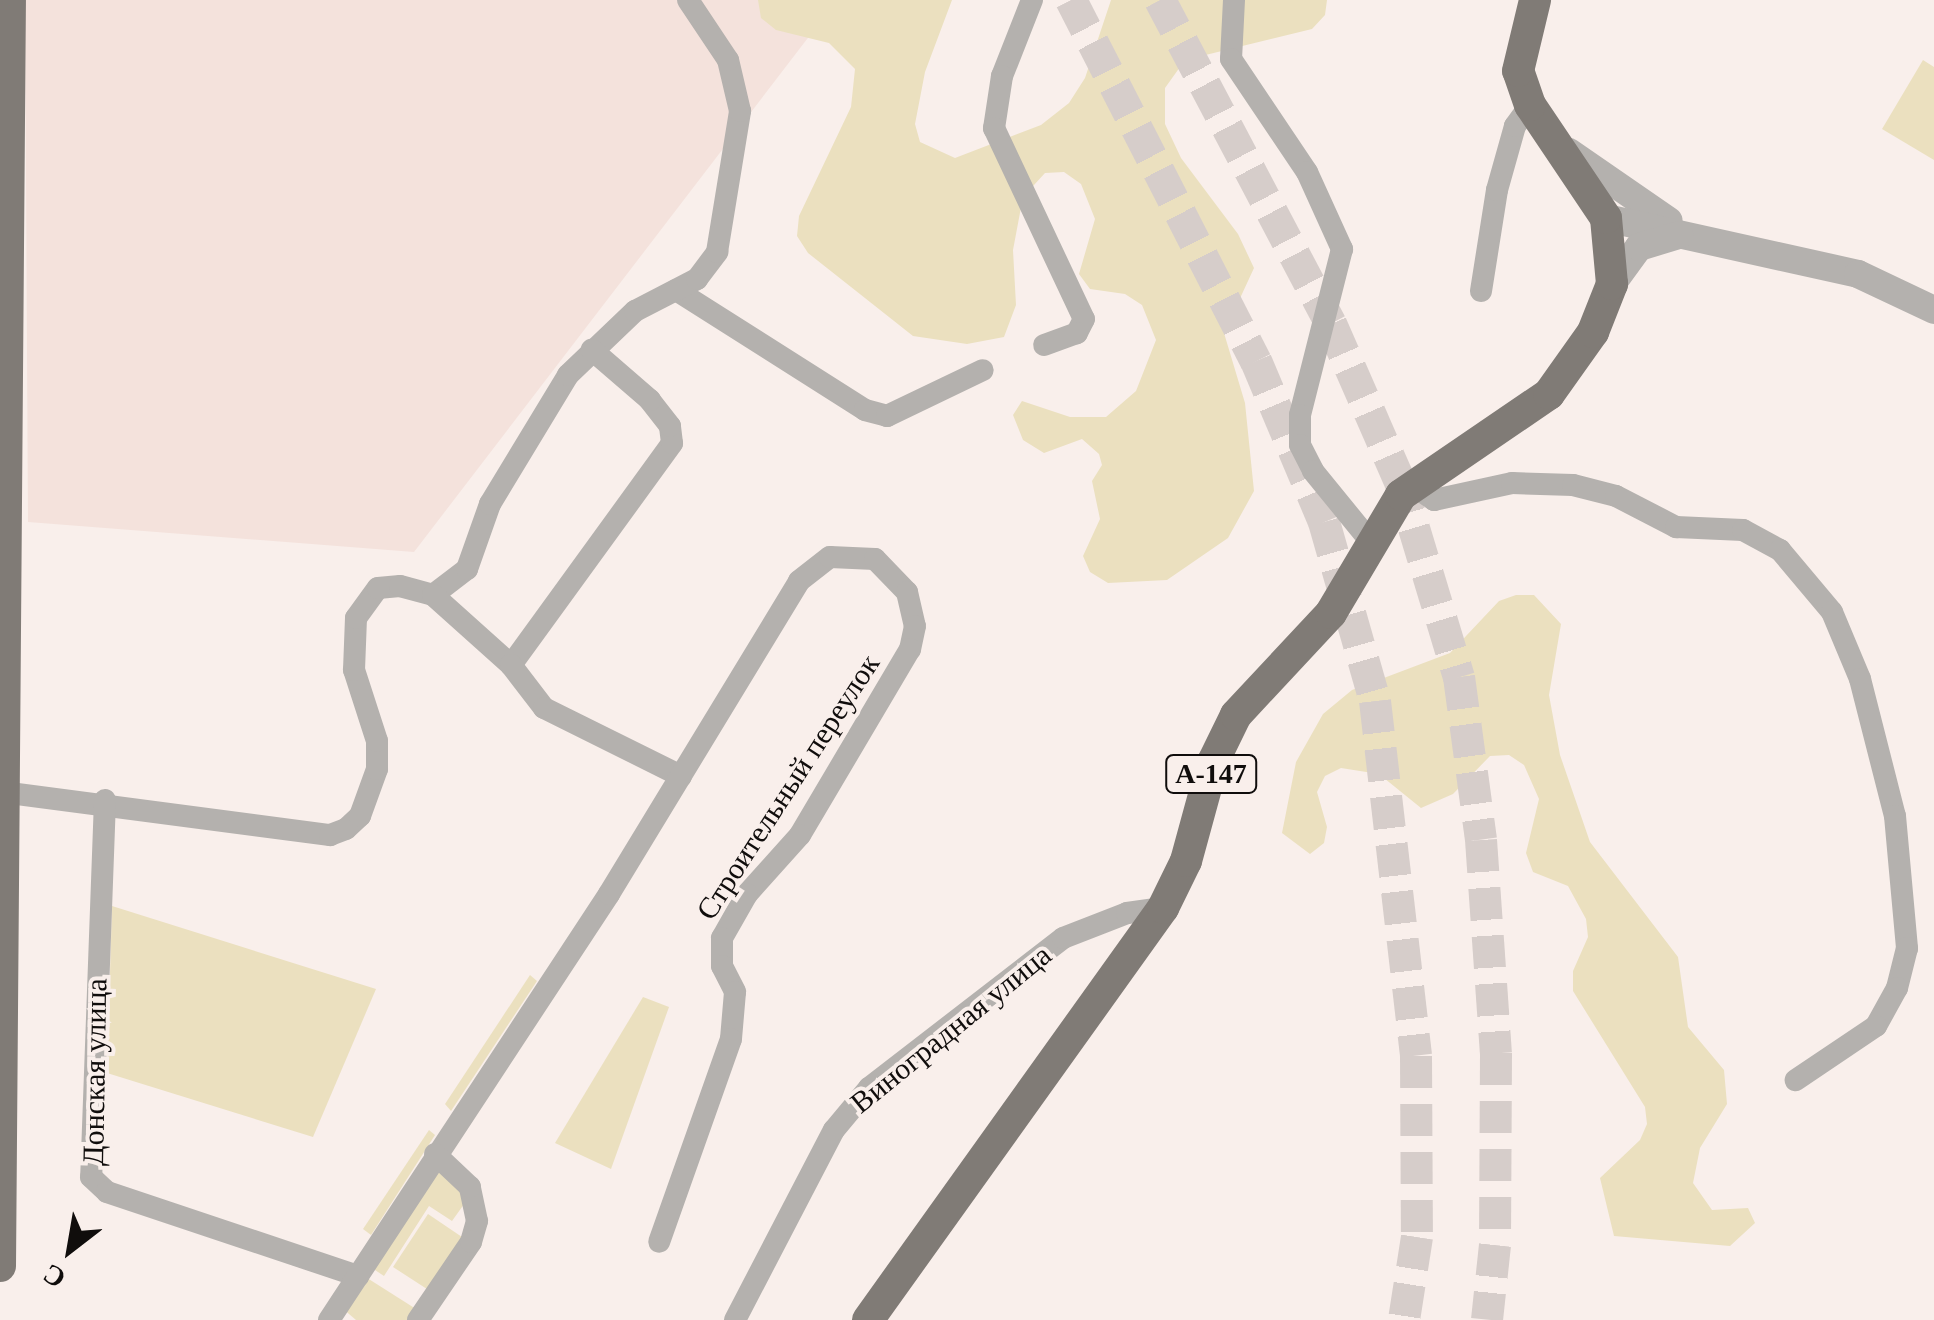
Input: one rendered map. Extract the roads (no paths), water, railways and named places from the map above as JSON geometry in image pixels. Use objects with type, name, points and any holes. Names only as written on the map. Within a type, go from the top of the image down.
[{"type":"main road","points":[[0,1266],[2,403],[10,0]]},
{"type":"main road","name":"А-147","points":[[868,1320],[1048,1078],[1163,908],[1186,862],[1229,727],[1258,686],[1331,613],[1370,541],[1412,484],[1550,394],[1581,354],[1612,284],[1606,218],[1530,105],[1516,55],[1534,0]]},
{"type":"street","points":[[433,595],[468,569],[498,490],[568,374],[635,311],[697,279],[718,252],[740,140],[732,71],[688,0]]},
{"type":"street","points":[[1032,0],[1008,58],[994,128],[1084,319],[1077,333],[1044,345]]},
{"type":"street","points":[[1234,0],[1229,48],[1340,237],[1340,264],[1299,430],[1312,471],[1370,541]]},
{"type":"street","points":[[1481,290],[1497,190],[1515,126],[1530,105]]},
{"type":"street","name":"А-147","points":[[1555,140],[1635,203],[1698,234]]},
{"type":"street","points":[[1606,218],[1698,234],[1858,274],[1934,310]]},
{"type":"street","name":"А-147","points":[[1612,284],[1639,247],[1698,234]]},
{"type":"street","points":[[676,290],[865,410],[887,416],[982,370]]},
{"type":"street","points":[[511,665],[672,443],[670,426],[650,400],[592,350]]},
{"type":"street","points":[[1412,484],[1434,500],[1512,484],[1574,485],[1599,489],[1676,527],[1744,530],[1780,550],[1832,612],[1860,680],[1895,816],[1907,948],[1898,988],[1876,1026],[1796,1080]]},
{"type":"street","name":"Строительный переулок","points":[[329,1320],[681,776],[800,581],[830,558],[856,554],[892,571],[907,592],[914,626],[910,649],[800,834],[747,894],[722,938],[722,966],[735,992],[732,1039],[659,1242]]},
{"type":"street","points":[[2,792],[105,800],[330,835],[360,816],[377,769],[376,741],[354,670],[356,618],[378,588],[433,595],[511,665],[544,708],[681,776]]},
{"type":"street","name":"Донская улица","points":[[105,800],[91,1177],[107,1192],[358,1276]]},
{"type":"street","name":"Виноградная улица","points":[[735,1320],[834,1130],[868,1088],[1063,938],[1127,913],[1163,908]]},
{"type":"street","points":[[418,1320],[471,1242],[478,1221],[470,1186],[436,1154]]},
{"type":"tunnel","points":[[1071,0],[1256,361],[1324,522],[1375,701],[1416,1056],[1417,1237],[1404,1320]]},
{"type":"tunnel","points":[[1160,0],[1331,324],[1400,482],[1459,677],[1481,840],[1496,1053],[1495,1245],[1487,1320]]}]
